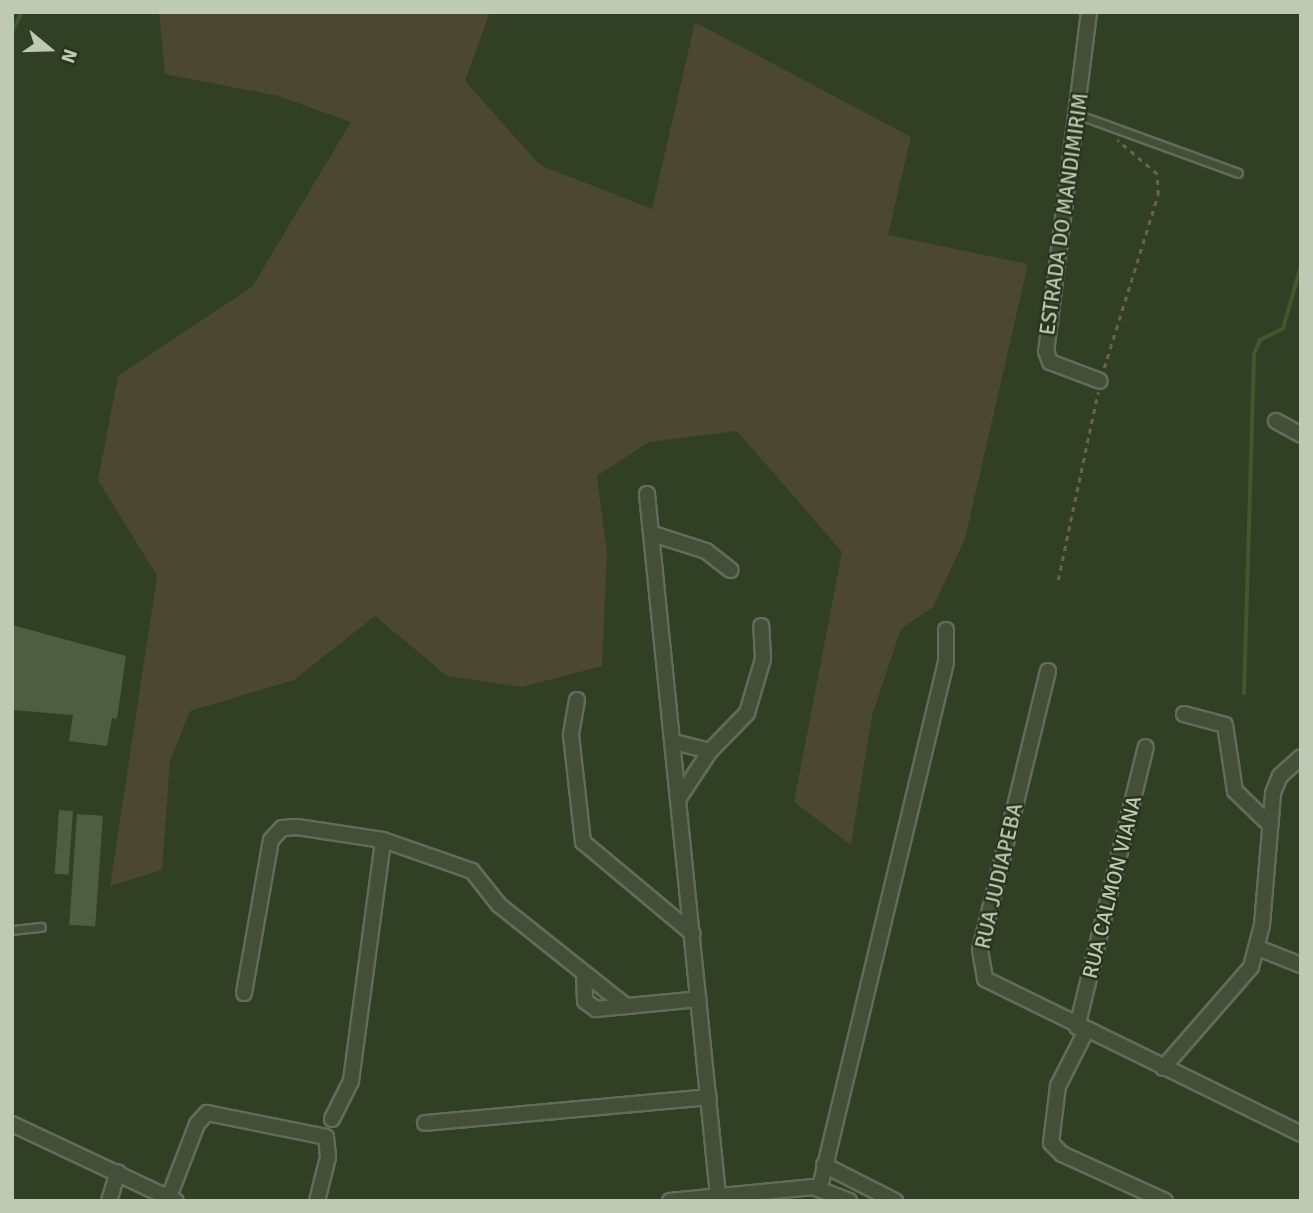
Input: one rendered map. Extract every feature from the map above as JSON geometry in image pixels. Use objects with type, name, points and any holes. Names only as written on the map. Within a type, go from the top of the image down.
[{"type":"street","name":"ESTRADA DO MANDIMIRIM","points":[[1089,12],[1079,115],[1046,351],[1050,362],[1100,381]]},
{"type":"street","points":[[1276,421],[1301,435]]},
{"type":"street","points":[[647,494],[718,1196]]},
{"type":"street","points":[[653,534],[706,551],[730,570]]},
{"type":"street","points":[[679,798],[710,751],[747,713],[763,659],[761,626]]},
{"type":"street","points":[[820,1187],[946,662],[946,630]]},
{"type":"street","name":"RUA JUDIAPEBA","points":[[1048,671],[979,967],[1000,989],[1082,1029]]},
{"type":"street","points":[[576,700],[571,734],[583,842],[693,934]]},
{"type":"street","points":[[1184,714],[1225,725],[1235,791],[1267,822]]},
{"type":"street","points":[[674,742],[710,751]]},
{"type":"street","name":"RUA CALMON VIANA","points":[[1146,747],[1082,1029],[1058,1086],[1051,1143],[1062,1154],[1165,1201]]},
{"type":"street","points":[[1163,1068],[1233,992],[1258,948],[1267,822],[1280,776],[1301,757]]},
{"type":"street","points":[[244,993],[271,840],[282,828],[297,827],[383,840],[472,871],[499,905],[626,1006]]},
{"type":"street","points":[[332,1119],[351,1081],[383,840]]},
{"type":"street","points":[[1258,948],[1301,965]]},
{"type":"street","points":[[584,973],[588,1005],[626,1006],[699,999]]},
{"type":"street","points":[[1082,1029],[1301,1134]]},
{"type":"street","points":[[425,1123],[709,1097]]},
{"type":"street","points":[[12,1124],[172,1199],[197,1124],[208,1113],[326,1137],[328,1157],[317,1201]]},
{"type":"street","points":[[824,1165],[879,1197],[895,1201]]},
{"type":"street","points":[[109,1201],[118,1172]]},
{"type":"street","points":[[670,1201],[820,1187],[849,1201]]},
{"type":"lane","points":[[1079,115],[1238,173]]},
{"type":"lane","points":[[12,930],[41,928]]},
{"type":"path","points":[[1058,580],[1100,381],[1158,195],[1157,174],[1109,135]]},
{"type":"shaded area","points":[[159,12],[490,12],[465,81],[540,165],[652,209],[695,22],[911,137],[888,235],[1028,264],[965,539],[933,607],[901,629],[872,716],[851,845],[794,802],[842,552],[737,431],[649,442],[597,476],[607,553],[602,666],[522,687],[447,676],[375,616],[294,680],[190,711],[170,761],[162,870],[110,886],[157,576],[98,480],[118,376],[252,287],[351,122],[278,96],[165,74]]},
{"type":"building","points":[[12,625],[126,656],[117,719],[112,718],[107,746],[69,741],[73,715],[12,710]]},
{"type":"building","points":[[59,810],[73,811],[69,875],[55,874]]},
{"type":"building","points":[[77,814],[103,816],[95,927],[69,925]]},
{"type":"waterway","points":[[12,32],[22,12]]},
{"type":"waterway","points":[[1244,694],[1254,355],[1260,340],[1283,329],[1301,266]]}]
